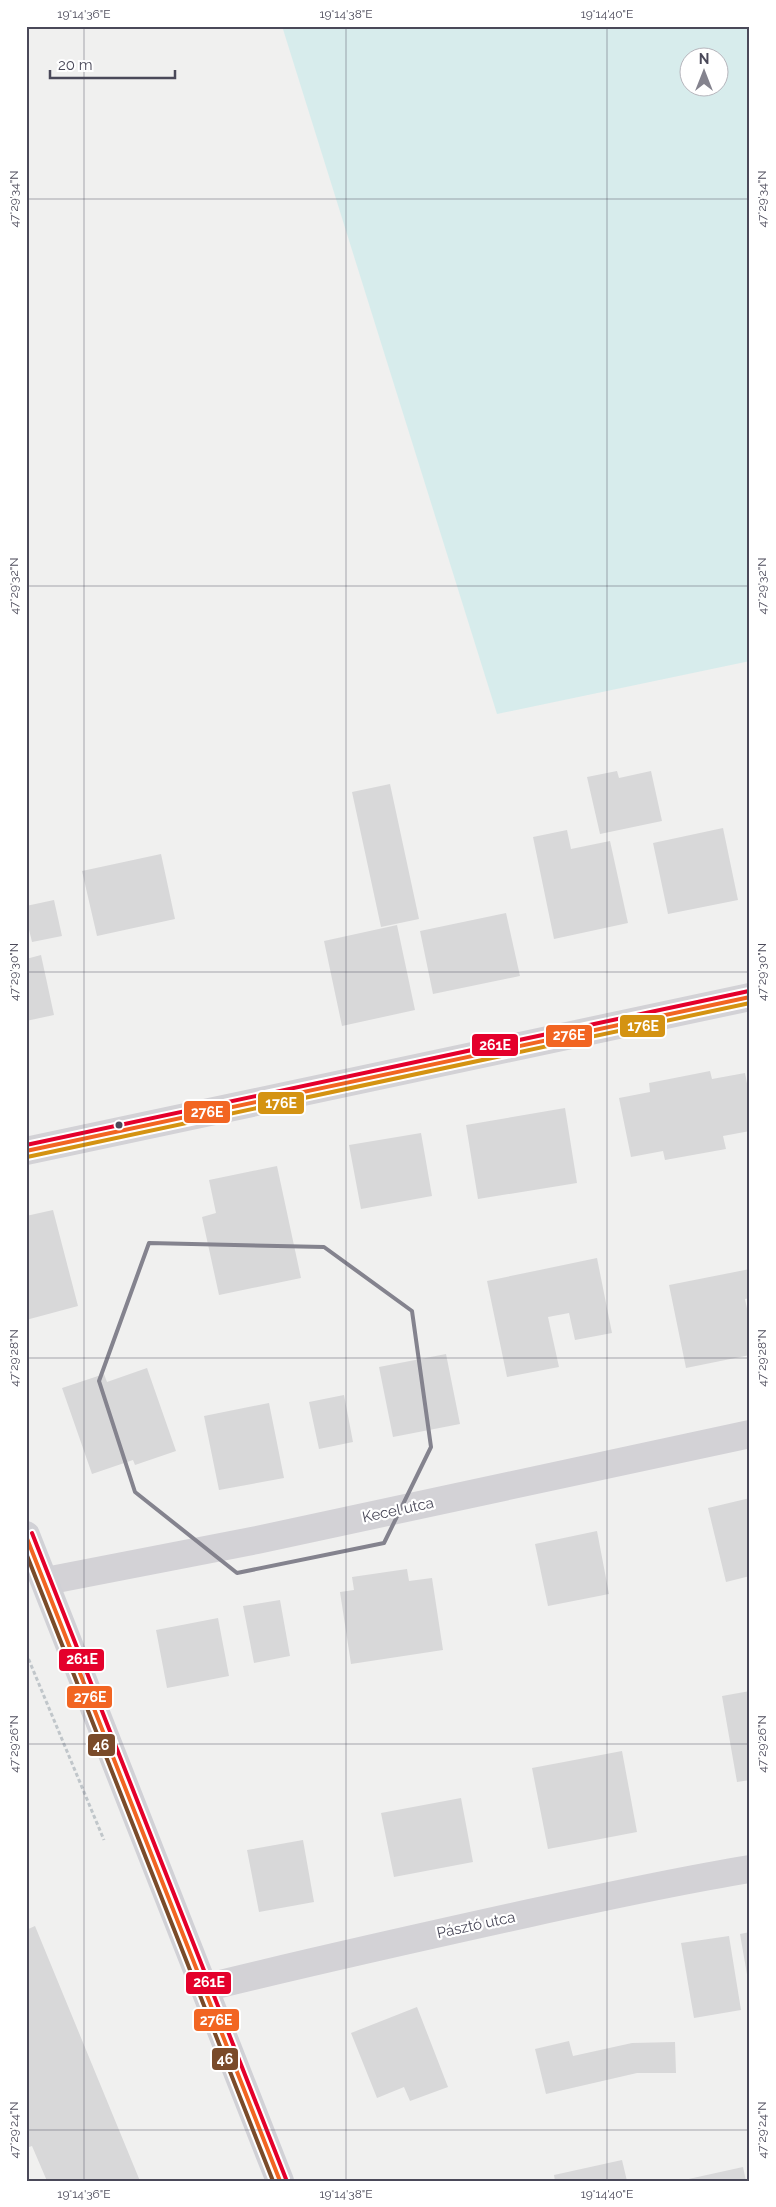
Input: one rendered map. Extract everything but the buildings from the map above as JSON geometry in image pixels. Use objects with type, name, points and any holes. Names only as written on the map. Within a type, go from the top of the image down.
[{"type":"main road","points":[[26,1535],[46,1581],[280,2181]]},
{"type":"street","points":[[26,1151],[750,997]]},
{"type":"street","name":"Kecel utca","points":[[46,1581],[266,1538],[750,1434]]},
{"type":"street","name":"Pásztó utca","points":[[204,1988],[340,1955],[524,1914],[683,1880],[750,1869]]},
{"type":"highlighted area","points":[[149,1243],[324,1247],[412,1311],[431,1447],[384,1543],[237,1573],[135,1492],[99,1381]]},
{"type":"shaded area","points":[[282,26],[750,26],[750,661],[497,714]]},
{"type":"transit line","name":"261E","points":[[26,1145],[749,991]]},
{"type":"transit line","name":"276E","points":[[26,1151],[750,997]]},
{"type":"transit line","name":"176E","points":[[27,1157],[750,1003]]},
{"type":"transit line","name":"261E","points":[[32,1533],[286,2179]]},
{"type":"transit line","name":"276E","points":[[26,1536],[280,2181]]},
{"type":"transit line","name":"46","points":[[26,1553],[273,2181]]}]
